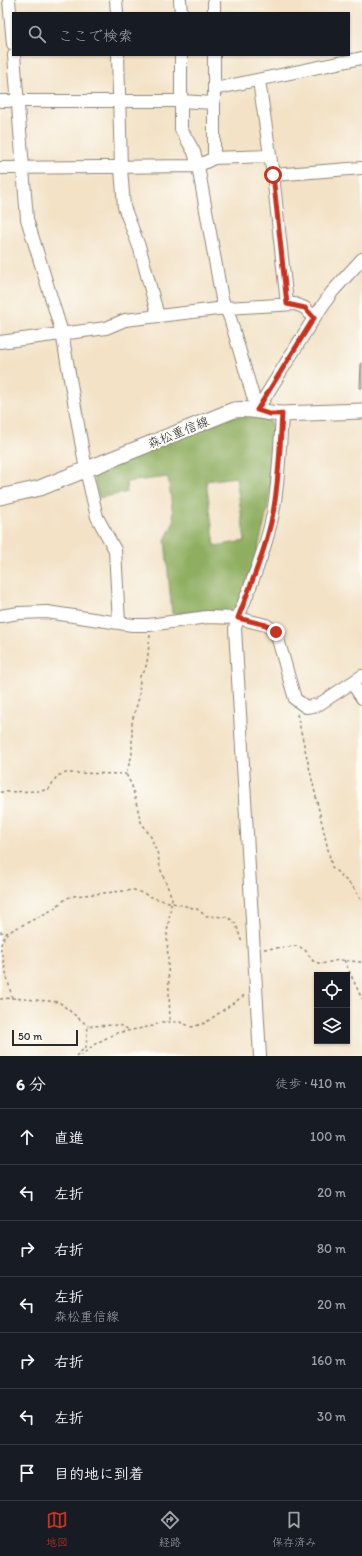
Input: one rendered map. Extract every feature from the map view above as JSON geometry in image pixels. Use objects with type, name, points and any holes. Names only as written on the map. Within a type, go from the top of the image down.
[{"type":"main road","name":"森松重信線","points":[[0,497],[40,488],[234,410],[245,408],[269,414],[362,411]]},
{"type":"street","points":[[9,0],[12,33]]},
{"type":"street","points":[[116,0],[117,12]]},
{"type":"street","points":[[180,0],[181,12]]},
{"type":"street","points":[[214,0],[214,12]]},
{"type":"street","points":[[14,56],[26,219],[62,333],[86,470],[97,517],[115,550],[120,623]]},
{"type":"street","points":[[118,56],[121,168],[124,207],[140,249],[158,316]]},
{"type":"street","points":[[181,56],[181,129],[194,152],[198,166],[222,299],[257,410]]},
{"type":"street","points":[[214,56],[214,158]]},
{"type":"street","points":[[214,89],[259,81],[362,58]]},
{"type":"street","points":[[259,81],[273,175],[287,304]]},
{"type":"street","points":[[0,101],[180,101],[214,103]]},
{"type":"street","points":[[0,168],[121,168],[198,166],[214,158],[270,156]]},
{"type":"street","points":[[273,175],[362,168]]},
{"type":"street","points":[[257,410],[314,318],[332,292],[362,259]]},
{"type":"street","points":[[0,342],[106,328],[125,320],[226,308],[287,304],[305,308],[314,318]]},
{"type":"street","points":[[260,1056],[235,628],[263,551],[273,513],[282,414]]},
{"type":"street","points":[[0,616],[19,613],[47,612],[120,623],[149,625],[207,617],[238,618],[266,625],[276,632],[295,699],[306,707],[318,705],[362,676]]},
{"type":"street","points":[[352,683],[362,698]]},
{"type":"path","points":[[149,625],[150,646],[144,672],[140,676],[140,698],[132,722],[132,755],[126,774],[132,786],[141,822],[151,837],[158,855],[160,868],[172,898],[167,932],[170,1021]]},
{"type":"path","points":[[295,699],[332,867],[353,887],[362,901]]},
{"type":"path","points":[[0,792],[42,791],[49,789],[57,776],[66,773],[126,774]]},
{"type":"path","points":[[12,998],[0,944],[7,933],[52,910],[67,898],[74,896],[134,890],[171,904],[197,910],[210,917],[228,917],[236,924],[241,941],[248,948],[281,948],[298,946],[317,962],[322,964],[344,960],[362,962]]},
{"type":"path","points":[[0,932],[7,933]]},
{"type":"path","points":[[344,960],[362,999]]},
{"type":"path","points":[[80,1056],[95,1044],[116,1033],[153,1026],[161,1022],[170,1021],[192,1027],[205,1023],[246,994],[256,990]]},
{"type":"path","points":[[0,999],[12,998],[59,1002],[88,1026],[119,1025],[128,1030]]},
{"type":"path","points":[[76,1056],[86,1047],[88,1026]]},
{"type":"green space","points":[[246,414],[269,420],[277,430],[267,512],[258,549],[235,613],[212,611],[172,614],[165,540],[174,522],[168,477],[126,482],[127,492],[99,498],[93,474],[233,416]],"holes":[[[236,477],[245,541],[215,546],[206,481]]]},
{"type":"building","points":[[361,363],[362,388],[360,388]]},
{"type":"route","points":[[273,175],[287,304],[295,304],[305,308],[314,318],[257,410],[269,414],[282,414],[277,482],[273,513],[263,551],[238,618],[266,625],[276,632]]}]
